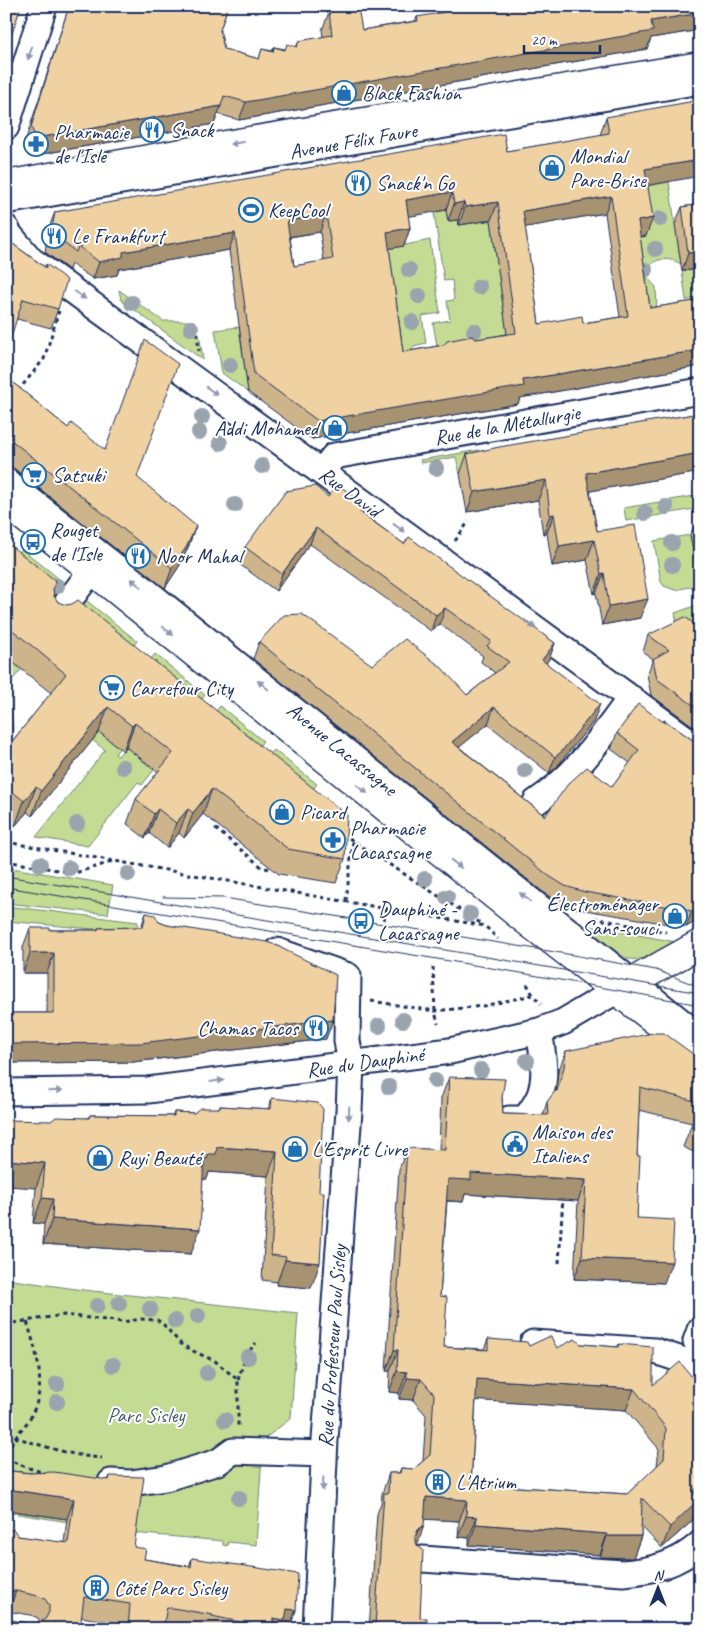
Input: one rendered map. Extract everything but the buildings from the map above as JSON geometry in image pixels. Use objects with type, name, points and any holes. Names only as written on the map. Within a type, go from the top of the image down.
[{"type":"main road","name":"Avenue Félix Faure","points":[[6,184],[226,145],[700,66]]},
{"type":"main road","name":"Avenue Lacassagne","points":[[6,503],[92,570],[498,898],[600,976],[624,986],[700,1055]]},
{"type":"main road","name":"Rue du Dauphiné","points":[[624,986],[700,944]]},
{"type":"street","points":[[6,127],[44,6]]},
{"type":"street","name":"Avenue Félix Faure","points":[[6,201],[700,81]]},
{"type":"street","name":"Rue David","points":[[6,228],[31,260],[700,749]]},
{"type":"street","name":"Rue de la Métallurgie","points":[[322,471],[334,456],[700,391]]},
{"type":"street","name":"Avenue Lacassagne","points":[[6,481],[147,592],[624,986],[700,1037]]},
{"type":"street","points":[[58,615],[92,570]]},
{"type":"street","points":[[536,802],[577,769],[581,753],[631,698]]},
{"type":"street","name":"Rue du Professeur Paul Sisley","points":[[257,945],[348,976],[346,1041],[351,1064],[349,1111],[324,1454],[316,1629]]},
{"type":"street","name":"Rue du Dauphiné","points":[[6,1092],[148,1090],[450,1051],[539,1031],[563,1022],[624,986]]},
{"type":"street","points":[[510,1120],[525,1120],[542,1091],[543,1061],[539,1031]]},
{"type":"street","points":[[532,1343],[696,1352]]},
{"type":"street","points":[[59,1476],[131,1482],[166,1478],[201,1468],[218,1462],[233,1451],[324,1454]]},
{"type":"street","points":[[422,1559],[623,1573],[646,1571],[670,1564],[700,1544]]},
{"type":"path","points":[[16,394],[44,359],[61,305],[72,289]]},
{"type":"path","points":[[197,333],[199,345]]},
{"type":"path","points":[[221,816],[216,823],[216,829],[263,868],[274,869],[279,863]]},
{"type":"path","points":[[338,829],[353,841],[485,926],[498,939]]},
{"type":"path","points":[[346,901],[353,841]]},
{"type":"path","points":[[6,842],[485,926],[492,924]]},
{"type":"path","points":[[6,861],[75,873],[116,861]]},
{"type":"path","points":[[384,920],[386,908]]},
{"type":"path","points":[[590,918],[669,933]]},
{"type":"path","points":[[433,967],[435,1011],[438,1024]]},
{"type":"path","points":[[527,984],[533,995],[543,1005]]},
{"type":"path","points":[[348,997],[435,1011],[483,1006],[533,995]]},
{"type":"path","points":[[559,1263],[563,1189]]},
{"type":"path","points":[[6,1324],[64,1315],[123,1322],[141,1319],[157,1320],[182,1344],[192,1351],[215,1361],[238,1380]]},
{"type":"path","points":[[6,1451],[31,1417],[39,1396],[40,1377],[36,1352],[27,1321]]},
{"type":"path","points":[[233,1451],[238,1440],[238,1380],[246,1355],[256,1343]]},
{"type":"path","points":[[15,1437],[90,1457],[108,1458]]},
{"type":"path","points":[[6,1459],[29,1468],[59,1476]]},
{"type":"green space","points":[[669,182],[681,264],[664,259],[651,265],[647,277],[656,287],[657,310],[642,317],[631,238],[646,235],[624,190]]},
{"type":"green space","points":[[446,210],[448,221],[458,220],[459,225],[491,220],[508,340],[437,346],[433,323],[450,320],[447,301],[454,300],[452,280],[444,281],[434,212]]},
{"type":"green space","points":[[430,240],[440,313],[422,316],[426,343],[414,346],[397,373],[381,250]]},
{"type":"green space","points":[[700,269],[700,298],[686,300],[682,271]]},
{"type":"green space","points":[[119,290],[163,321],[193,321],[195,333],[199,333],[203,360],[121,300]]},
{"type":"green space","points":[[239,327],[248,392],[222,373],[215,330]]},
{"type":"green space","points":[[479,450],[483,470],[460,474],[456,457],[421,463],[420,460]]},
{"type":"green space","points":[[700,495],[700,508],[626,521],[624,508]]},
{"type":"green space","points":[[690,535],[697,573],[700,573],[700,585],[675,590],[664,586],[661,582],[654,541]]},
{"type":"green space","points":[[22,549],[68,586],[58,598],[12,561]]},
{"type":"green space","points":[[82,597],[137,641],[128,653],[72,609]]},
{"type":"green space","points":[[700,604],[700,649],[679,633],[675,613]]},
{"type":"green space","points":[[6,653],[30,659],[9,684],[13,730],[6,738]]},
{"type":"green space","points":[[155,654],[205,695],[196,707],[145,666]]},
{"type":"green space","points":[[220,706],[263,741],[254,753],[210,719]]},
{"type":"green space","points":[[99,732],[119,748],[115,754],[118,756],[126,747],[154,770],[142,785],[138,782],[88,846],[36,837],[105,750],[92,740]]},
{"type":"green space","points":[[274,750],[317,784],[308,796],[264,762]]},
{"type":"green space","points":[[6,867],[113,885],[108,914],[6,903]]},
{"type":"green space","points":[[6,906],[138,922],[137,933],[6,921]]},
{"type":"green space","points":[[568,922],[676,942],[649,957],[626,959],[605,950]]},
{"type":"green space","name":"Parc Sisley","points":[[6,1279],[83,1290],[298,1313],[291,1418],[263,1440],[256,1545],[228,1542],[227,1546],[223,1545],[223,1541],[143,1534],[6,1512]]},
{"type":"tram line","points":[[6,876],[700,993]]},
{"type":"tram line","points":[[6,887],[521,973],[700,1005]]},
{"type":"tram line","points":[[163,897],[224,898],[573,955],[656,970],[700,987]]},
{"type":"place","name":"Black Fashion","points":[[344,93]]},
{"type":"place","name":"Snack","points":[[152,130]]},
{"type":"place","name":"Pharmacie de l'Isle","points":[[36,144]]},
{"type":"place","name":"Mondial Pare-Brise","points":[[552,168]]},
{"type":"place","name":"Snack'n Go","points":[[358,183]]},
{"type":"place","name":"KeepCool","points":[[251,210]]},
{"type":"place","name":"Le Frankfurt","points":[[54,236]]},
{"type":"place","name":"Addi Mohamed","points":[[335,428]]},
{"type":"place","name":"Satsuki","points":[[34,475]]},
{"type":"place","name":"Rouget de l'Isle","points":[[33,542]]},
{"type":"place","name":"Noor Mahal","points":[[138,556]]},
{"type":"place","name":"Carrefour City","points":[[112,688]]},
{"type":"place","name":"Picard","points":[[282,812]]},
{"type":"place","name":"Pharmacie Lacassagne","points":[[333,840]]},
{"type":"place","name":"Électroménager Sans-souci","points":[[675,916]]},
{"type":"place","name":"Dauphiné - Lacassagne","points":[[361,921]]},
{"type":"place","name":"Chamas Tacos","points":[[316,1028]]},
{"type":"place","name":"Maison des Italiens","points":[[515,1144]]},
{"type":"place","name":"L'Esprit Livre","points":[[295,1149]]},
{"type":"place","name":"Ruyi Beauté","points":[[100,1158]]},
{"type":"place","name":"L'Atrium","points":[[438,1482]]},
{"type":"place","name":"Côté Parc Sisley","points":[[96,1588]]}]
